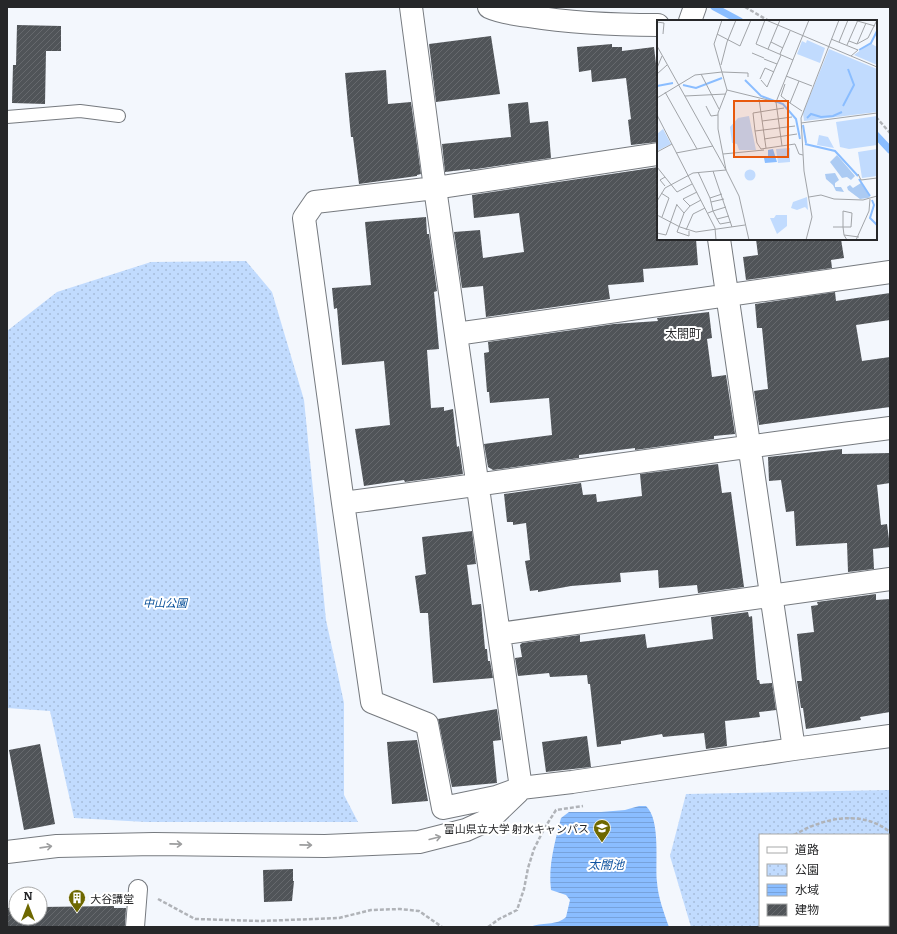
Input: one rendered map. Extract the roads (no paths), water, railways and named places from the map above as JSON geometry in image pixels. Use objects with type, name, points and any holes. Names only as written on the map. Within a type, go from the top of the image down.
[{"type":"street","points":[[411,7],[435,188],[521,788]]},
{"type":"street","points":[[489,7],[498,11],[552,20],[620,25],[657,25]]},
{"type":"street","points":[[657,154],[435,188],[315,202],[304,218],[372,702],[426,724],[443,808],[496,797],[521,788],[890,736]]},
{"type":"street","points":[[719,240],[748,446],[772,595],[794,749]]},
{"type":"street","points":[[456,334],[890,272]]},
{"type":"street","points":[[343,503],[748,446],[890,428]]},
{"type":"street","points":[[499,634],[890,579]]},
{"type":"street","points":[[7,852],[57,846],[154,844],[325,846],[419,842],[466,830],[490,819],[521,788]]},
{"type":"street","points":[[135,927],[138,889]]},
{"type":"lane","points":[[7,117],[80,111],[119,116]]},
{"type":"water","name":"太閤池","points":[[639,806],[646,806],[654,821],[656,831],[658,888],[669,927],[530,927],[558,922],[566,917],[570,900],[566,895],[551,890],[550,881],[556,836],[561,818],[569,812],[625,810]]},
{"type":"waterway","points":[[714,7],[738,20]]},
{"type":"waterway","points":[[877,136],[890,150]]},
{"type":"place","name":"富山県立大学 射水キャンパス","points":[[602,843]]},
{"type":"place","name":"大谷講堂","points":[[77,913]]},
{"type":"district","name":"太閤町","points":[[683,333]]},
{"type":"park label","name":"中山公園","points":[[165,602]]}]
